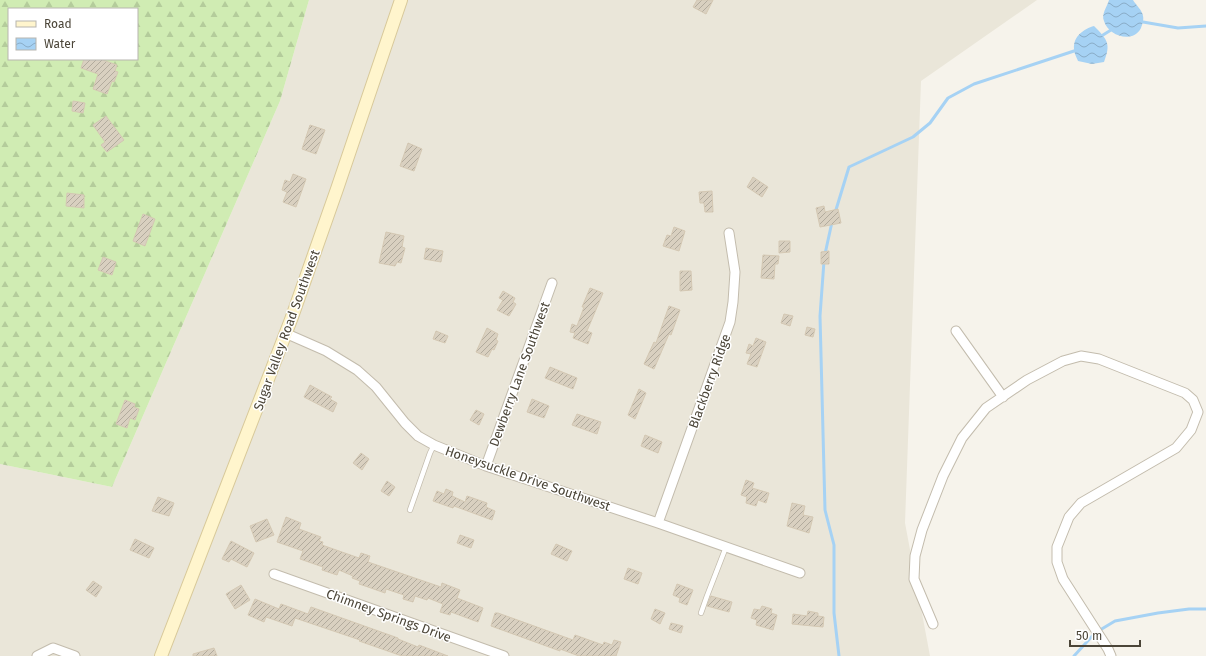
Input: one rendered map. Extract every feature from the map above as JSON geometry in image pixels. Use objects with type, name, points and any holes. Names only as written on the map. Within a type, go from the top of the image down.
[{"type":"street","name":"Sugar Valley Road Southwest","points":[[162,656],[286,333],[337,189],[401,0]]},
{"type":"street","name":"Blackberry Ridge","points":[[658,523],[730,322],[735,272],[729,233]]},
{"type":"street","name":"Dewberry Lane Southwest","points":[[486,466],[552,283]]},
{"type":"street","points":[[956,331],[1003,397]]},
{"type":"street","name":"Honeysuckle Drive Southwest","points":[[286,333],[326,351],[357,370],[376,387],[405,423],[418,436],[434,445],[486,466],[658,523],[800,573]]},
{"type":"street","points":[[933,624],[914,580],[915,556],[922,530],[943,476],[962,438],[986,408],[1028,380],[1063,361],[1081,356],[1100,360],[1185,393],[1193,400],[1198,412],[1191,430],[1176,448],[1081,503],[1069,517],[1057,547],[1057,562],[1063,579],[1111,656]]},
{"type":"street","name":"Chimney Springs Drive","points":[[274,574],[504,656]]},
{"type":"street","points":[[37,656],[53,648],[75,656]]},
{"type":"lane","points":[[410,510],[434,445]]},
{"type":"lane","points":[[701,613],[726,547]]},
{"type":"shaded area","points":[[309,0],[1037,0],[921,81],[905,523],[930,656],[0,656],[0,464],[112,487],[280,101]]},
{"type":"green space","points":[[0,0],[309,0],[280,101],[112,487],[0,464]]},
{"type":"water","points":[[1109,0],[1133,0],[1143,18],[1141,28],[1137,33],[1127,37],[1110,31],[1103,18]]},
{"type":"water","points":[[1094,26],[1107,42],[1108,46],[1104,62],[1092,64],[1078,61],[1074,51],[1075,40],[1083,31]]},
{"type":"building","points":[[697,0],[713,0],[706,14],[693,7]]},
{"type":"building","points":[[84,60],[103,60],[117,65],[115,71],[118,72],[114,82],[112,81],[107,94],[93,89],[98,74],[81,68]]},
{"type":"building","points":[[73,101],[85,103],[83,113],[72,111]]},
{"type":"building","points":[[106,116],[124,140],[107,152],[101,145],[105,142],[93,125]]},
{"type":"building","points":[[310,125],[325,130],[316,154],[302,149]]},
{"type":"building","points":[[408,143],[422,149],[414,171],[400,166]]},
{"type":"building","points":[[293,174],[306,179],[296,207],[283,202],[287,192],[282,190],[285,180],[290,182]]},
{"type":"building","points":[[753,177],[768,187],[762,197],[747,187]]},
{"type":"building","points":[[712,191],[713,212],[705,212],[704,203],[700,203],[699,192]]},
{"type":"building","points":[[67,193],[84,195],[84,208],[66,206]]},
{"type":"building","points":[[824,206],[825,212],[838,209],[841,223],[820,227],[816,208]]},
{"type":"building","points":[[143,214],[155,219],[145,246],[133,241]]},
{"type":"building","points":[[674,227],[685,231],[679,251],[663,246],[667,235],[671,236]]},
{"type":"building","points":[[386,232],[404,236],[402,247],[405,248],[401,263],[397,262],[395,266],[379,263]]},
{"type":"building","points":[[779,241],[790,241],[790,252],[779,253]]},
{"type":"building","points":[[426,248],[443,251],[441,262],[424,259]]},
{"type":"building","points":[[829,251],[829,264],[821,264],[821,252]]},
{"type":"building","points":[[763,255],[779,256],[778,264],[775,264],[774,279],[761,278]]},
{"type":"building","points":[[103,257],[116,262],[112,275],[98,270]]},
{"type":"building","points":[[680,271],[691,271],[692,290],[680,291]]},
{"type":"building","points":[[590,288],[603,293],[587,331],[592,333],[588,344],[573,338],[575,333],[570,332],[572,324],[577,326],[584,307],[582,307]]},
{"type":"building","points":[[503,291],[515,298],[513,302],[516,304],[509,316],[497,310],[503,300],[499,298]]},
{"type":"building","points":[[669,306],[680,310],[671,335],[669,334],[654,369],[644,364],[654,342],[656,343]]},
{"type":"building","points":[[784,314],[793,316],[790,326],[781,323]]},
{"type":"building","points":[[807,327],[815,329],[813,337],[805,335]]},
{"type":"building","points":[[487,328],[498,334],[496,340],[498,341],[494,350],[492,349],[488,357],[476,352]]},
{"type":"building","points":[[436,331],[448,336],[445,343],[433,339]]},
{"type":"building","points":[[756,338],[766,342],[757,367],[747,364],[751,354],[746,353],[749,344],[753,346]]},
{"type":"building","points":[[550,367],[577,378],[573,389],[545,378]]},
{"type":"building","points":[[310,385],[332,397],[330,399],[337,403],[333,412],[304,397]]},
{"type":"building","points":[[639,389],[646,393],[635,419],[628,415]]},
{"type":"building","points":[[532,399],[549,406],[544,418],[527,412]]},
{"type":"building","points":[[125,400],[135,404],[134,407],[139,409],[135,420],[130,418],[127,428],[116,424]]},
{"type":"building","points":[[476,410],[484,414],[479,425],[470,420]]},
{"type":"building","points":[[577,414],[601,422],[597,434],[572,425]]},
{"type":"building","points":[[645,435],[662,442],[658,453],[641,446]]},
{"type":"building","points":[[361,453],[369,459],[362,470],[353,463]]},
{"type":"building","points":[[746,480],[754,483],[752,488],[769,493],[766,503],[758,500],[756,506],[746,503],[747,497],[741,495]]},
{"type":"building","points":[[387,481],[395,487],[389,496],[381,491]]},
{"type":"building","points":[[446,489],[453,492],[452,496],[465,502],[467,496],[487,503],[486,507],[495,511],[492,520],[454,506],[453,508],[433,501],[437,491],[444,494]]},
{"type":"building","points":[[158,497],[174,503],[169,516],[152,511]]},
{"type":"building","points":[[792,503],[805,506],[803,515],[813,517],[809,533],[787,526]]},
{"type":"building","points":[[286,517],[301,523],[299,529],[321,537],[319,541],[323,542],[322,545],[359,558],[361,553],[370,556],[368,562],[441,587],[442,583],[460,590],[457,598],[483,608],[478,622],[451,612],[450,615],[440,612],[443,604],[428,598],[427,600],[415,596],[413,602],[403,599],[404,595],[386,589],[385,593],[359,584],[360,581],[352,578],[353,576],[339,570],[337,575],[322,570],[323,567],[300,559],[303,551],[277,542]]},
{"type":"building","points":[[267,519],[274,535],[256,542],[250,526]]},
{"type":"building","points":[[460,535],[474,540],[471,548],[457,543]]},
{"type":"building","points":[[135,539],[154,548],[149,558],[130,550]]},
{"type":"building","points":[[231,541],[254,553],[247,567],[231,559],[229,562],[222,559]]},
{"type":"building","points":[[556,544],[572,551],[567,561],[551,554]]},
{"type":"building","points":[[628,568],[642,573],[638,584],[624,579]]},
{"type":"building","points":[[93,581],[102,587],[96,597],[86,590]]},
{"type":"building","points":[[677,584],[693,590],[687,605],[679,602],[680,598],[673,595]]},
{"type":"building","points":[[241,585],[250,600],[235,609],[226,594]]},
{"type":"building","points":[[711,596],[732,602],[729,612],[707,606]]},
{"type":"building","points":[[255,599],[279,609],[281,604],[308,614],[311,607],[398,638],[418,647],[419,645],[448,656],[402,656],[295,618],[292,626],[266,617],[264,622],[248,615]]},
{"type":"building","points":[[762,606],[772,609],[771,613],[777,615],[773,630],[756,625],[757,620],[751,618],[754,609],[760,610]]},
{"type":"building","points":[[655,609],[665,613],[660,624],[651,619]]},
{"type":"building","points":[[808,611],[818,613],[818,616],[824,617],[823,627],[792,624],[793,614],[807,616]]},
{"type":"building","points":[[495,613],[573,640],[575,635],[603,645],[604,642],[612,645],[614,640],[621,642],[616,656],[579,656],[560,649],[560,651],[491,626]]},
{"type":"building","points":[[671,623],[683,626],[681,633],[669,629]]},
{"type":"building","points":[[214,648],[217,656],[193,656],[193,654]]},
{"type":"waterway","points":[[1143,22],[1178,28],[1206,26]]},
{"type":"waterway","points":[[1103,35],[1111,30]]},
{"type":"waterway","points":[[835,213],[849,167],[913,137],[930,123],[948,98],[974,84],[1074,51]]},
{"type":"waterway","points":[[825,254],[832,222]]},
{"type":"waterway","points":[[824,261],[820,316],[825,510],[834,545],[834,613],[839,656]]},
{"type":"waterway","points":[[1074,656],[1095,633],[1115,621],[1158,613],[1189,609],[1206,609]]}]
